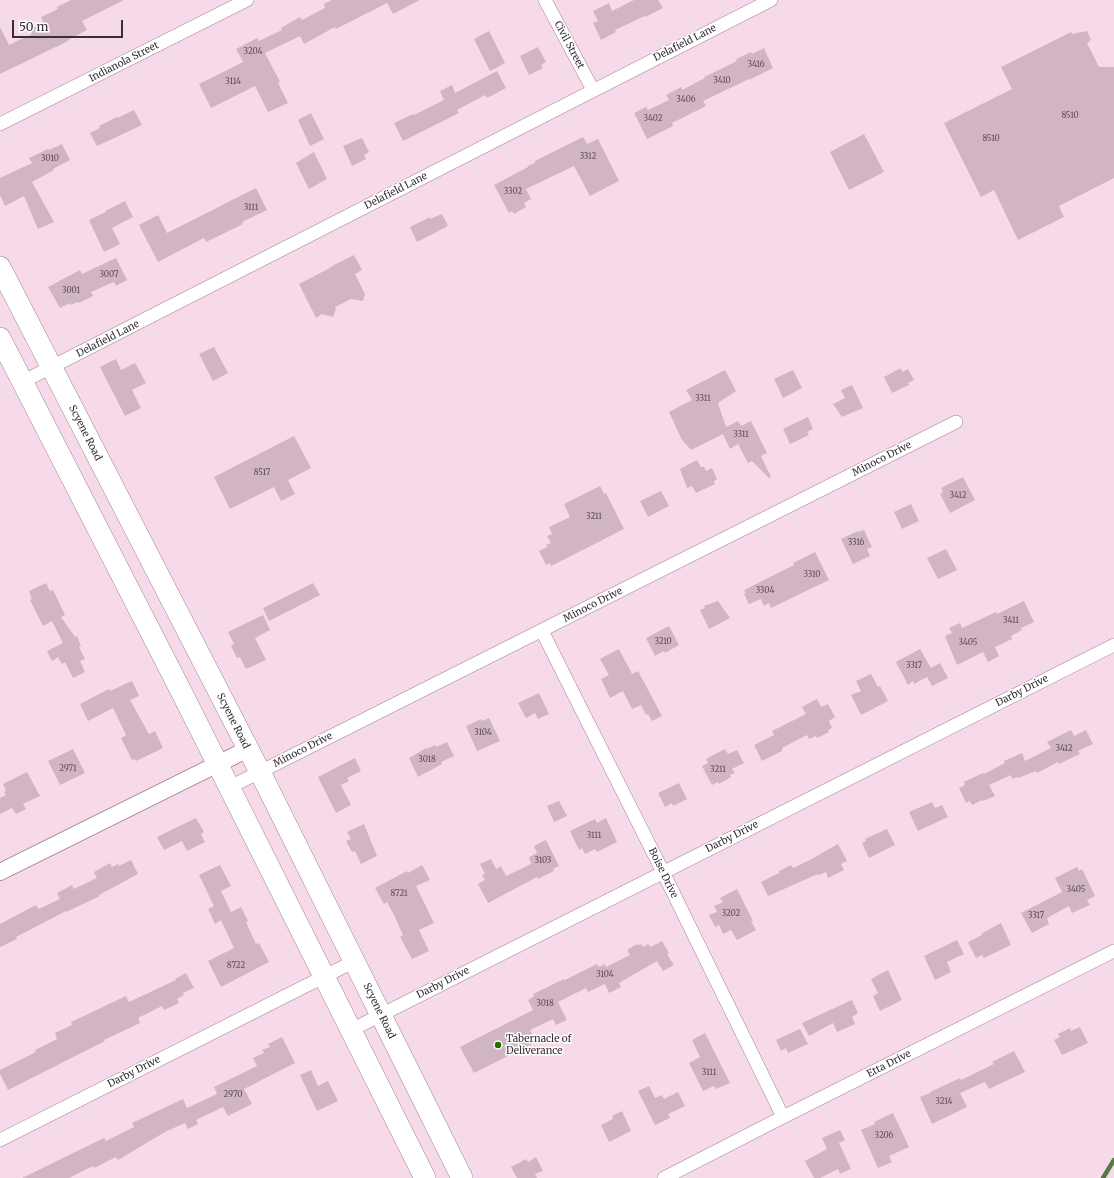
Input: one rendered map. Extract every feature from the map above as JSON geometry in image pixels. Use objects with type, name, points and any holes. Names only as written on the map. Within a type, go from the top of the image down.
[{"type":"main road","name":"Scyene Road","points":[[0,267],[260,772],[462,1178]]},
{"type":"main road","points":[[0,338],[230,788],[425,1178]]},
{"type":"street","name":"Indianola Street","points":[[0,124],[247,0]]},
{"type":"street","name":"Civil Street","points":[[545,0],[592,90]]},
{"type":"street","name":"Delafield Lane","points":[[22,382],[770,0]]},
{"type":"street","name":"Minoco Drive","points":[[230,788],[956,422]]},
{"type":"street","name":"Boise Drive","points":[[542,631],[663,872],[783,1117]]},
{"type":"street","name":"Darby Drive","points":[[351,1030],[1114,644]]},
{"type":"street","points":[[0,872],[217,763],[248,749]]},
{"type":"street","name":"Etta Drive","points":[[664,1178],[1114,951]]},
{"type":"street","name":"Darby Drive","points":[[0,1140],[355,961]]},
{"type":"building","points":[[71,0],[124,0],[82,21],[87,30],[68,41],[0,74],[0,27],[9,45],[32,34],[30,29],[44,23],[41,17],[58,9],[57,7]]},
{"type":"building","points":[[332,0],[420,0],[393,14],[387,3],[336,29],[335,27],[304,44],[300,36],[265,53],[280,82],[278,83],[288,103],[268,112],[255,86],[211,108],[199,84],[243,62],[236,49],[257,38],[259,41],[282,30],[281,28],[300,17],[302,20],[325,8],[324,4]]},
{"type":"building","points":[[634,0],[658,0],[663,8],[615,30],[616,32],[601,40],[593,23],[598,21],[593,11],[609,3],[612,11]]},
{"type":"building","points":[[489,31],[505,63],[490,71],[474,39]]},
{"type":"building","points":[[1087,31],[1091,40],[1087,43],[1099,67],[1114,67],[1114,178],[1059,206],[1064,217],[1018,240],[994,190],[981,197],[944,123],[1012,89],[1001,67],[1071,32],[1072,34]]},
{"type":"building","points":[[538,47],[546,62],[541,65],[543,68],[529,75],[520,56]]},
{"type":"building","points":[[764,48],[773,68],[703,101],[706,106],[672,123],[673,126],[647,139],[634,113],[646,107],[648,110],[669,100],[666,95],[681,87],[682,90],[705,78],[704,77],[737,61],[736,59]]},
{"type":"building","points":[[497,71],[506,88],[487,98],[485,95],[457,110],[459,113],[403,141],[394,123],[444,100],[440,91],[452,85],[455,93]]},
{"type":"building","points":[[134,110],[142,125],[97,146],[90,133],[100,128],[99,126]]},
{"type":"building","points":[[311,113],[324,139],[310,146],[298,120]]},
{"type":"building","points":[[864,134],[884,172],[849,190],[830,152]]},
{"type":"building","points":[[583,137],[587,144],[598,139],[619,181],[590,196],[574,166],[526,189],[531,199],[524,203],[526,207],[514,214],[512,211],[509,213],[494,185],[535,163],[535,161]]},
{"type":"building","points":[[362,138],[369,152],[364,155],[366,159],[352,166],[343,146]]},
{"type":"building","points":[[62,144],[70,160],[32,182],[54,222],[38,229],[24,196],[5,206],[0,195],[0,178],[32,163],[29,158]]},
{"type":"building","points":[[314,152],[327,179],[309,189],[296,163]]},
{"type":"building","points":[[256,188],[267,210],[242,222],[243,224],[206,242],[204,238],[158,262],[139,225],[158,215],[167,233]]},
{"type":"building","points":[[125,201],[133,217],[112,228],[120,244],[104,252],[89,220]]},
{"type":"building","points":[[442,214],[448,226],[417,242],[410,227],[430,217],[430,219]]},
{"type":"building","points":[[354,255],[362,270],[355,274],[365,294],[363,301],[351,299],[335,307],[336,309],[333,317],[322,314],[316,318],[299,284]]},
{"type":"building","points":[[116,258],[127,280],[116,286],[114,282],[91,292],[93,296],[79,303],[78,302],[71,305],[70,303],[60,308],[48,287],[80,270],[82,274]]},
{"type":"building","points":[[214,347],[228,373],[213,381],[199,354]]},
{"type":"building","points":[[116,359],[121,370],[135,363],[146,383],[132,390],[141,408],[125,416],[100,367]]},
{"type":"building","points":[[901,368],[902,372],[908,369],[914,380],[908,383],[909,385],[892,393],[884,377]]},
{"type":"building","points":[[725,370],[736,391],[718,403],[726,427],[738,421],[741,426],[751,421],[767,453],[761,456],[771,477],[769,478],[752,461],[748,463],[738,444],[730,449],[723,434],[691,450],[682,440],[669,412],[692,400],[686,390]]},
{"type":"building","points":[[793,370],[802,388],[783,398],[774,379]]},
{"type":"building","points":[[852,385],[863,408],[842,417],[833,404],[845,398],[841,390]]},
{"type":"building","points":[[808,417],[813,429],[807,432],[809,435],[790,444],[783,429]]},
{"type":"building","points":[[294,436],[311,468],[288,480],[295,494],[281,501],[274,487],[230,509],[214,477]]},
{"type":"building","points":[[697,460],[701,467],[704,467],[706,471],[712,468],[717,479],[714,481],[715,484],[696,493],[692,486],[687,488],[680,469]]},
{"type":"building","points":[[963,477],[975,500],[950,513],[940,494],[943,492],[941,488]]},
{"type":"building","points":[[600,486],[604,494],[606,493],[624,529],[551,566],[550,563],[546,565],[539,551],[551,543],[547,536],[552,534],[549,527],[570,517],[564,504]]},
{"type":"building","points":[[661,491],[669,506],[648,517],[640,501]]},
{"type":"building","points":[[911,504],[919,521],[902,529],[894,512]]},
{"type":"building","points":[[864,530],[872,547],[867,549],[870,556],[853,564],[841,539],[858,531]]},
{"type":"building","points":[[946,549],[957,570],[938,579],[927,558]]},
{"type":"building","points":[[815,552],[829,580],[771,608],[769,603],[764,606],[761,599],[749,604],[744,594],[746,593],[744,590],[794,565],[793,563]]},
{"type":"building","points":[[46,583],[50,591],[53,590],[65,615],[61,617],[75,637],[77,636],[81,646],[79,647],[85,659],[80,661],[85,672],[73,678],[65,662],[62,664],[58,657],[52,661],[47,651],[63,643],[52,621],[43,626],[30,600],[32,599],[29,591]]},
{"type":"building","points":[[313,583],[320,595],[269,621],[263,608]]},
{"type":"building","points":[[718,601],[730,618],[709,629],[700,610],[705,608],[704,606]]},
{"type":"building","points":[[1024,601],[1034,622],[1021,628],[1022,630],[1011,636],[1012,639],[995,647],[999,656],[988,662],[983,652],[957,665],[945,636],[952,633],[949,628],[960,623],[962,628]]},
{"type":"building","points":[[263,615],[270,630],[255,638],[266,660],[246,669],[240,657],[237,658],[231,646],[234,644],[228,632]]},
{"type":"building","points":[[669,626],[679,645],[665,653],[664,651],[655,656],[646,638]]},
{"type":"building","points":[[619,649],[632,674],[638,671],[662,716],[652,721],[648,714],[646,715],[641,705],[632,709],[623,691],[610,698],[601,679],[609,675],[600,659]]},
{"type":"building","points":[[920,649],[931,668],[940,663],[948,678],[932,686],[927,677],[914,684],[913,681],[908,685],[896,662]]},
{"type":"building","points":[[871,674],[878,687],[880,686],[888,701],[861,715],[851,695],[861,691],[856,681]]},
{"type":"building","points":[[132,681],[139,696],[130,700],[149,734],[155,731],[163,748],[136,761],[135,759],[132,760],[121,738],[126,735],[113,708],[88,721],[80,704],[109,689],[110,691]]},
{"type":"building","points":[[539,693],[549,714],[538,719],[535,713],[526,718],[518,703]]},
{"type":"building","points":[[817,699],[821,707],[828,704],[835,717],[829,721],[832,728],[828,730],[829,732],[817,738],[816,736],[809,739],[807,735],[782,748],[782,751],[762,761],[754,745],[774,735],[772,731],[806,714],[802,707]]},
{"type":"building","points":[[489,718],[500,741],[477,751],[466,726],[481,719],[482,721]]},
{"type":"building","points":[[1071,730],[1074,736],[1086,730],[1093,744],[1078,751],[1080,754],[1059,764],[1058,762],[1037,773],[1036,771],[1012,779],[1011,775],[989,785],[995,796],[972,805],[970,801],[966,803],[959,788],[965,785],[964,782],[983,773],[984,774],[1005,763],[1004,761],[1022,753],[1025,761],[1051,748],[1047,742]]},
{"type":"building","points":[[447,742],[454,756],[441,762],[442,764],[418,777],[409,758],[426,748],[435,745],[436,747]]},
{"type":"building","points":[[73,749],[85,773],[60,785],[48,761]]},
{"type":"building","points":[[725,749],[728,754],[737,750],[744,763],[732,769],[735,773],[730,775],[731,777],[719,784],[718,782],[712,785],[702,766],[708,763],[706,759]]},
{"type":"building","points":[[355,758],[361,771],[347,778],[349,781],[341,785],[351,805],[336,813],[318,777]]},
{"type":"building","points":[[27,772],[40,796],[23,804],[26,809],[16,814],[12,808],[0,814],[0,798],[6,795],[3,784]]},
{"type":"building","points":[[679,783],[687,799],[673,806],[672,803],[665,807],[658,793]]},
{"type":"building","points":[[559,801],[567,816],[554,822],[547,806]]},
{"type":"building","points":[[932,802],[935,808],[942,805],[948,817],[918,831],[909,812]]},
{"type":"building","points":[[196,818],[204,832],[201,834],[205,842],[187,851],[182,841],[164,850],[157,837]]},
{"type":"building","points":[[606,818],[617,842],[597,852],[595,849],[585,854],[582,848],[579,850],[570,831],[595,819],[597,823]]},
{"type":"building","points":[[364,824],[377,856],[361,864],[355,851],[352,852],[346,841],[351,839],[347,832]]},
{"type":"building","points":[[887,829],[895,845],[869,858],[862,843],[866,841],[865,839]]},
{"type":"building","points":[[546,840],[559,866],[553,869],[554,871],[538,879],[537,877],[488,903],[478,884],[485,880],[482,875],[485,874],[480,864],[491,859],[496,869],[501,866],[506,876],[531,864],[529,857],[537,853],[534,846]]},
{"type":"building","points":[[838,844],[847,861],[841,864],[844,870],[828,878],[826,872],[819,875],[818,874],[768,896],[761,882],[791,865],[793,868],[808,861]]},
{"type":"building","points":[[131,860],[138,874],[99,895],[100,896],[66,911],[0,947],[0,924],[36,905],[39,909],[60,899],[57,893],[72,885],[74,889],[97,878],[94,872],[110,863],[112,867],[118,864],[119,866]]},
{"type":"building","points":[[220,865],[231,886],[221,891],[231,912],[241,907],[248,921],[246,922],[256,944],[259,943],[269,962],[221,987],[208,961],[234,948],[221,920],[215,924],[208,909],[214,906],[199,875]]},
{"type":"building","points":[[422,865],[430,880],[416,886],[434,923],[419,930],[429,951],[412,959],[400,937],[403,935],[394,915],[387,902],[384,904],[375,888],[407,871],[408,873]]},
{"type":"building","points":[[1077,867],[1079,871],[1082,869],[1095,896],[1087,900],[1090,905],[1072,913],[1069,906],[1047,918],[1049,924],[1032,933],[1021,913],[1062,892],[1055,878]]},
{"type":"building","points":[[737,889],[756,930],[737,940],[731,930],[723,934],[719,925],[715,927],[709,915],[717,912],[714,906],[723,902],[720,898]]},
{"type":"building","points":[[1001,923],[1011,945],[984,958],[982,955],[976,958],[968,942]]},
{"type":"building","points":[[957,940],[964,954],[947,962],[951,972],[935,980],[924,956]]},
{"type":"building","points":[[662,941],[669,953],[667,954],[674,965],[663,971],[657,961],[619,983],[621,987],[609,993],[605,984],[588,992],[586,988],[558,1002],[567,1020],[556,1025],[553,1019],[530,1030],[536,1042],[474,1073],[460,1047],[533,1010],[528,1000],[534,996],[533,994],[597,964],[599,967],[605,964],[606,967],[630,955],[627,950],[637,944],[641,944],[643,947],[648,944],[651,947]]},
{"type":"building","points":[[888,970],[902,1000],[880,1011],[873,996],[878,993],[871,979]]},
{"type":"building","points":[[186,973],[194,988],[183,993],[184,995],[177,999],[179,1003],[164,1010],[162,1006],[138,1018],[140,1023],[8,1090],[0,1074],[0,1070],[36,1052],[35,1050],[57,1039],[55,1033],[72,1025],[71,1022],[126,996],[129,1002],[176,980],[175,979]]},
{"type":"building","points":[[852,1000],[858,1013],[852,1017],[855,1024],[837,1032],[833,1023],[809,1036],[802,1023]]},
{"type":"building","points":[[1080,1027],[1088,1043],[1062,1055],[1054,1040],[1060,1037],[1058,1034],[1070,1028],[1071,1031]]},
{"type":"building","points":[[800,1029],[808,1044],[788,1053],[786,1048],[781,1051],[776,1040]]},
{"type":"building","points":[[705,1033],[730,1083],[716,1089],[714,1086],[703,1091],[689,1063],[700,1057],[692,1040]]},
{"type":"building","points":[[282,1037],[295,1063],[244,1089],[252,1104],[228,1116],[223,1107],[196,1120],[198,1124],[188,1129],[185,1123],[165,1132],[118,1160],[116,1157],[69,1178],[22,1178],[104,1138],[106,1141],[134,1127],[132,1123],[183,1099],[187,1108],[217,1094],[214,1087],[257,1066],[253,1058],[264,1053],[262,1050],[270,1047],[268,1044]]},
{"type":"building","points":[[1014,1051],[1025,1072],[989,1089],[985,1082],[960,1093],[967,1107],[932,1124],[920,1097],[994,1064],[992,1062]]},
{"type":"building","points":[[311,1070],[318,1086],[328,1081],[338,1101],[317,1111],[300,1075]]},
{"type":"building","points":[[649,1086],[655,1098],[662,1095],[664,1099],[678,1092],[685,1106],[668,1114],[670,1118],[655,1125],[638,1091]]},
{"type":"building","points":[[622,1111],[631,1131],[609,1142],[601,1125],[613,1119],[612,1116]]},
{"type":"building","points":[[893,1113],[909,1147],[889,1156],[892,1162],[878,1168],[861,1130],[875,1124],[874,1122]]},
{"type":"building","points":[[840,1130],[845,1140],[839,1143],[851,1169],[840,1174],[838,1169],[820,1178],[814,1178],[805,1161],[827,1149],[822,1138]]},
{"type":"building","points":[[536,1157],[543,1171],[535,1174],[537,1178],[517,1178],[511,1167],[526,1159],[528,1162]]},
{"type":"waterway","points":[[1103,1178],[1114,1160]]},
{"type":"place","name":"Tabernacle of Deliverance","points":[[498,1045]]}]
